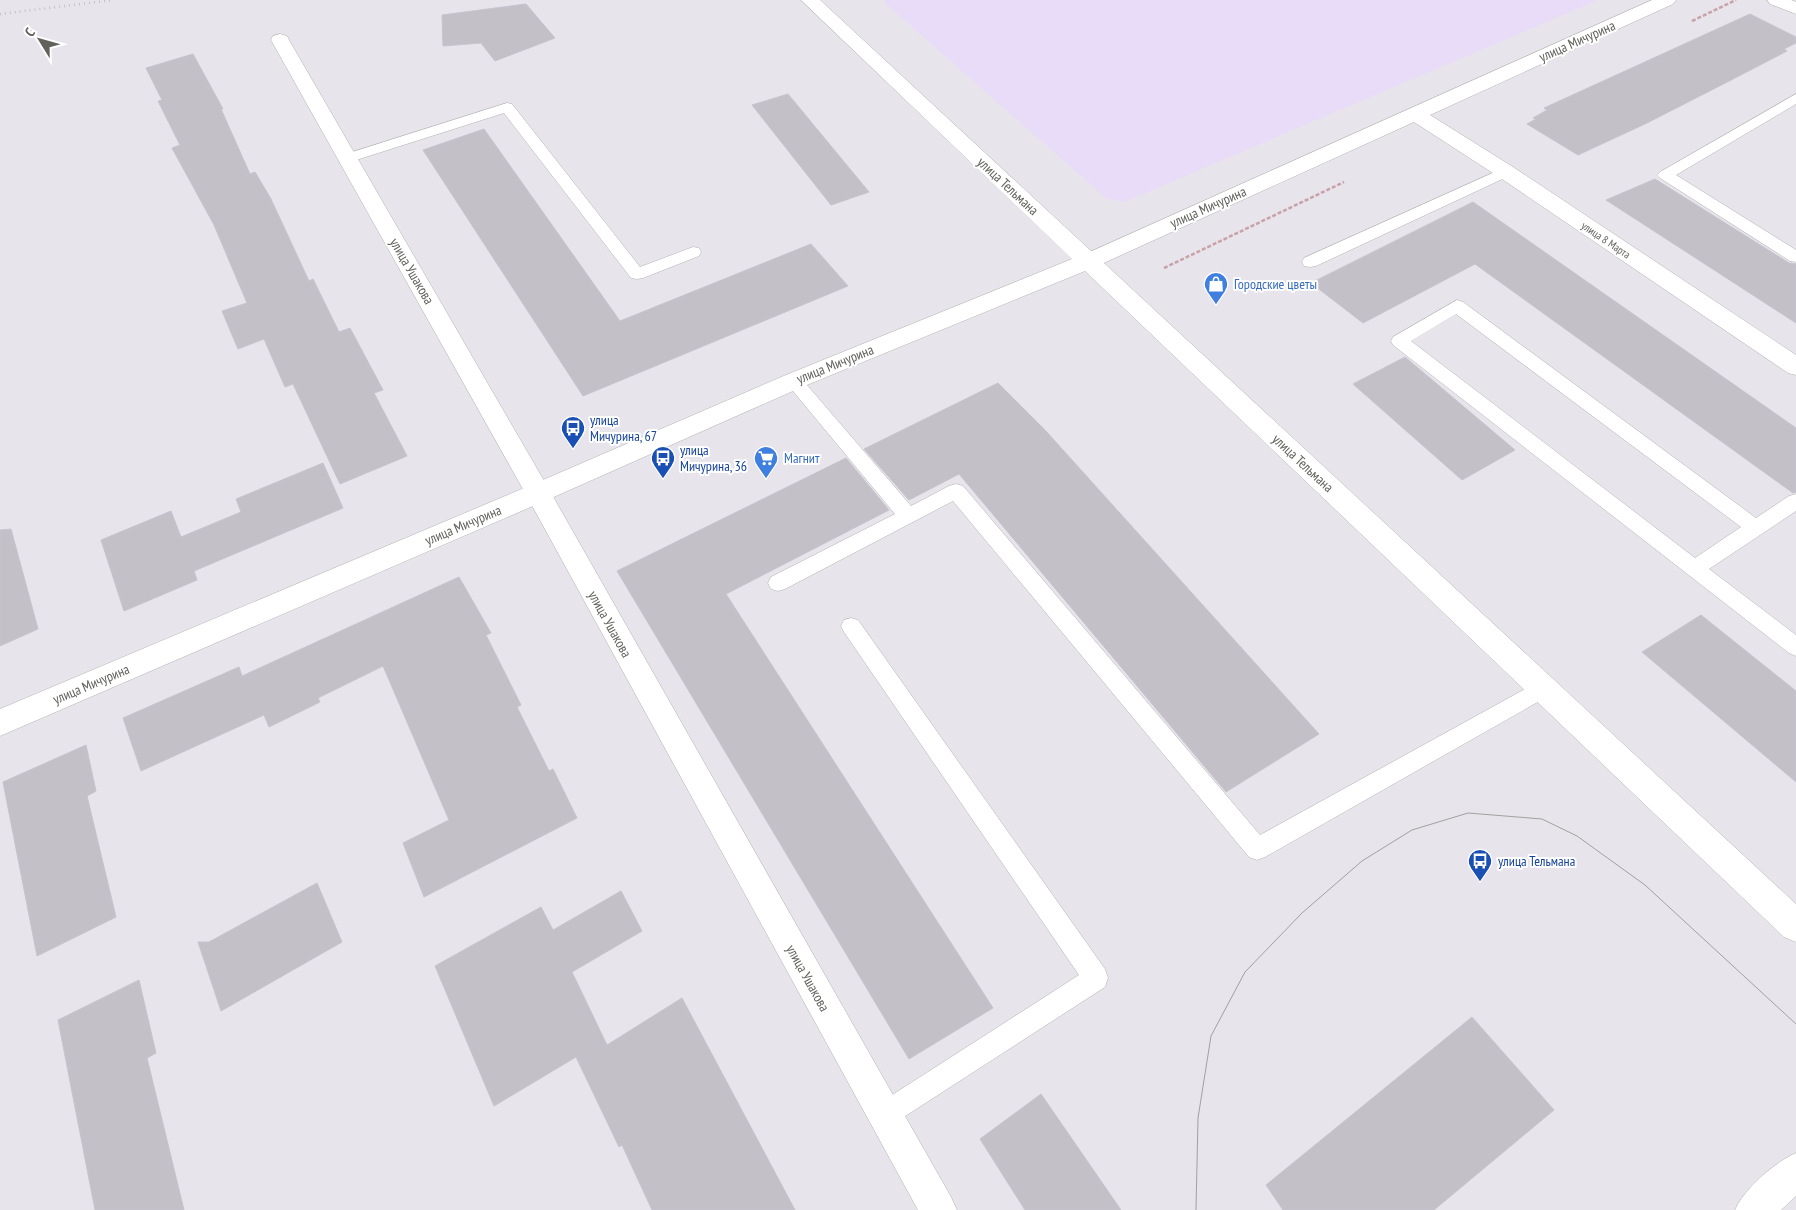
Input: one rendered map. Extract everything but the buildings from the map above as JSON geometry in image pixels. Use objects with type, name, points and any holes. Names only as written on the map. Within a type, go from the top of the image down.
[{"type":"street","name":"улица Тельмана","points":[[810,0],[1796,926]]},
{"type":"street","name":"улица Мичурина","points":[[0,723],[538,494],[794,381],[1089,261],[1667,0]]},
{"type":"street","points":[[1776,0],[1796,9]]},
{"type":"street","name":"улица Ушакова","points":[[280,40],[538,494],[938,1210]]},
{"type":"street","name":"улица 8 Марта","points":[[1416,114],[1506,172],[1796,367]]},
{"type":"street","points":[[1754,1210],[1796,1171]]},
{"type":"lane","points":[[1796,98],[1665,175],[1796,257]]},
{"type":"lane","points":[[348,158],[507,107],[637,274],[693,252]]},
{"type":"lane","points":[[1310,262],[1506,172]]},
{"type":"lane","points":[[1756,528],[1457,306],[1399,341],[1796,647]]},
{"type":"lane","points":[[794,381],[908,516]]},
{"type":"lane","points":[[778,583],[956,491],[1258,849],[1543,688]]},
{"type":"lane","points":[[1694,569],[1796,501]]},
{"type":"lane","points":[[851,626],[1096,978],[884,1115]]},
{"type":"shaded area","points":[[886,0],[1598,0],[1124,202],[1106,198],[885,3]]},
{"type":"tram line","points":[[1196,1210],[1198,1118],[1211,1036],[1245,972],[1302,913],[1362,861],[1412,830],[1468,813],[1542,819],[1577,836],[1645,885],[1796,1024]]},
{"type":"railway","points":[[0,14],[113,0]]},
{"type":"place","name":"Городские цветы","points":[[1216,305]]},
{"type":"place","name":"улица Мичурина, 67","points":[[573,449]]},
{"type":"place","name":"улица Мичурина, 36","points":[[663,479]]},
{"type":"place","name":"Магнит","points":[[766,479]]},
{"type":"place","name":"улица Тельмана","points":[[1480,882]]}]
